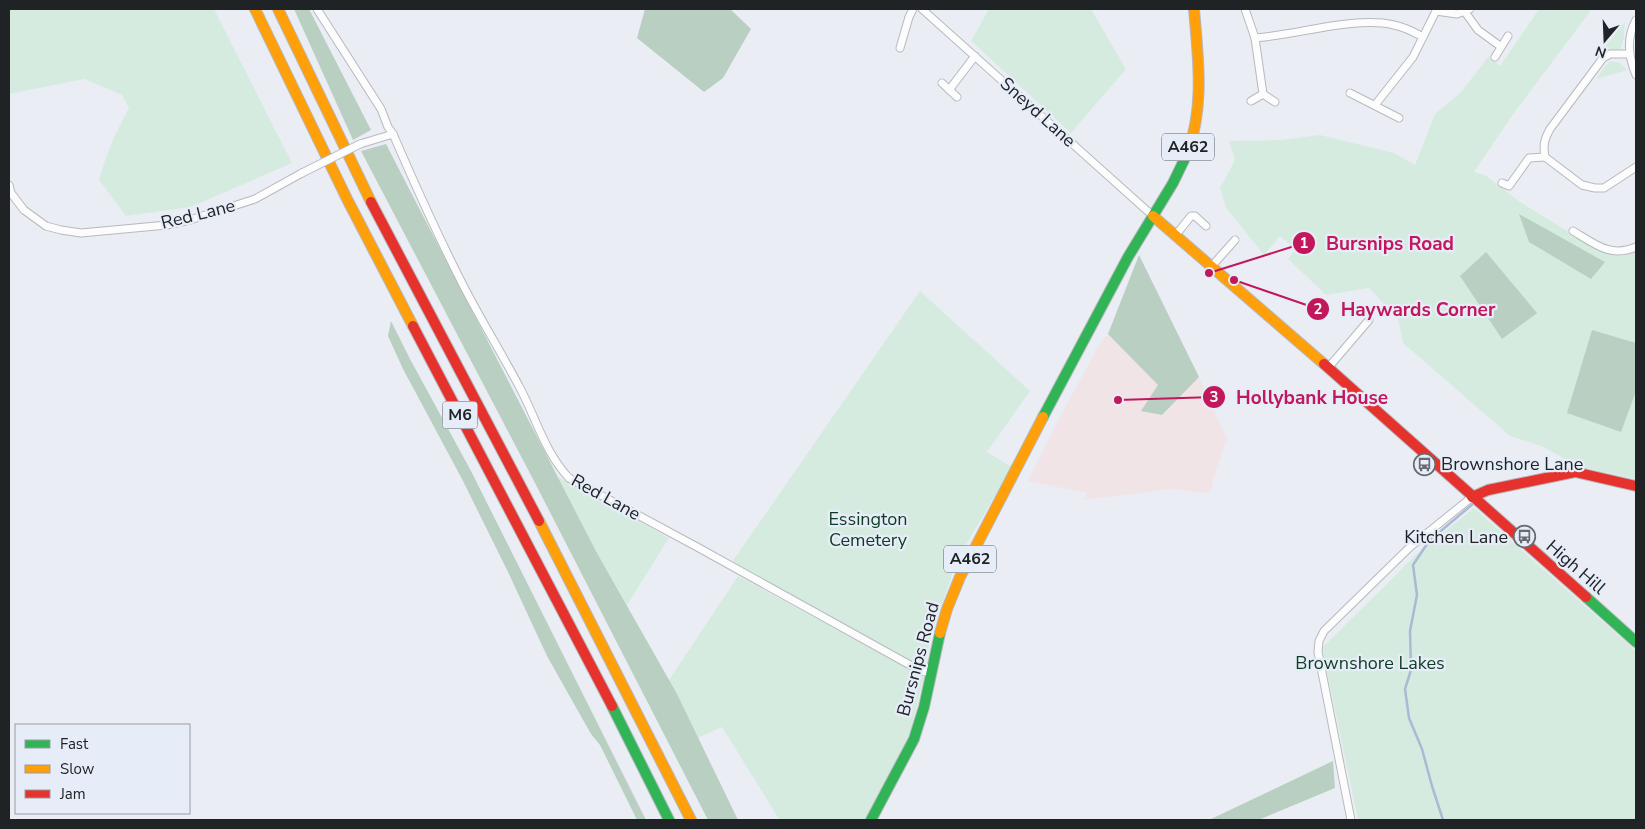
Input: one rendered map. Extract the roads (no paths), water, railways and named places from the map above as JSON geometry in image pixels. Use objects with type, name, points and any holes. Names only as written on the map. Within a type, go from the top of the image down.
[{"type":"main road","name":"M6","points":[[255,9],[346,199],[626,732],[669,820]]},
{"type":"main road","name":"M6","points":[[278,9],[362,186],[533,509],[646,728],[691,820]]},
{"type":"main road","name":"A462","points":[[1153,216],[1185,156],[1195,128],[1198,72],[1194,9]]},
{"type":"main road","name":"High Hill","points":[[1153,216],[1328,368],[1636,642]]},
{"type":"main road","name":"Bursnips Road","points":[[871,820],[914,739],[924,707],[937,642],[947,609],[960,577],[1082,341],[1153,216]]},
{"type":"main road","points":[[1472,497],[1488,490],[1575,472],[1636,486]]},
{"type":"street","name":"Red Lane","points":[[317,9],[381,109],[430,219],[464,287],[521,391],[559,468],[569,478],[920,670],[930,673]]},
{"type":"street","points":[[900,48],[908,17],[913,9]]},
{"type":"street","name":"Sneyd Lane","points":[[922,9],[1153,216]]},
{"type":"street","points":[[1245,9],[1255,38],[1263,94],[1275,102]]},
{"type":"street","points":[[1375,105],[1414,57],[1437,10],[1458,14],[1467,10],[1478,30],[1500,46]]},
{"type":"street","points":[[1636,20],[1629,44],[1629,54],[1636,75]]},
{"type":"street","points":[[1255,38],[1370,23],[1396,25],[1423,37]]},
{"type":"street","points":[[1495,57],[1500,46],[1508,36]]},
{"type":"street","points":[[1545,157],[1544,141],[1550,130],[1598,64],[1610,54],[1629,54]]},
{"type":"street","points":[[950,90],[975,56]]},
{"type":"street","points":[[942,83],[957,97]]},
{"type":"street","points":[[1350,93],[1399,118]]},
{"type":"street","points":[[1251,101],[1263,94]]},
{"type":"street","name":"Red Lane","points":[[9,185],[12,193],[24,210],[46,226],[60,230],[81,233],[167,225],[190,220],[255,199],[360,144],[393,134]]},
{"type":"street","points":[[1502,183],[1509,186],[1529,158],[1545,157],[1582,185],[1595,188],[1604,188],[1636,167]]},
{"type":"street","points":[[1175,236],[1191,216],[1195,216],[1206,226]]},
{"type":"street","points":[[1573,231],[1610,251],[1618,252],[1636,247]]},
{"type":"street","points":[[1211,267],[1235,240]]},
{"type":"street","points":[[1328,368],[1369,320]]},
{"type":"street","points":[[1351,820],[1318,652],[1319,641],[1324,632],[1410,547],[1472,497]]},
{"type":"waterway","points":[[1443,820],[1422,749],[1409,718],[1405,689],[1411,670],[1410,631],[1417,595],[1413,565],[1429,541],[1474,503]]},
{"type":"place","name":"Bursnips Road","points":[[1209,273]]},
{"type":"place","name":"Haywards Corner","points":[[1234,280]]},
{"type":"place","name":"Hollybank House","points":[[1118,400]]},
{"type":"place","name":"Brownshore Lane","points":[[1425,464]]},
{"type":"place","name":"Kitchen Lane","points":[[1524,537]]},
{"type":"park label","name":"Essington Cemetery","points":[[868,529]]},
{"type":"park label","name":"Brownshore Lakes","points":[[1370,663]]}]
